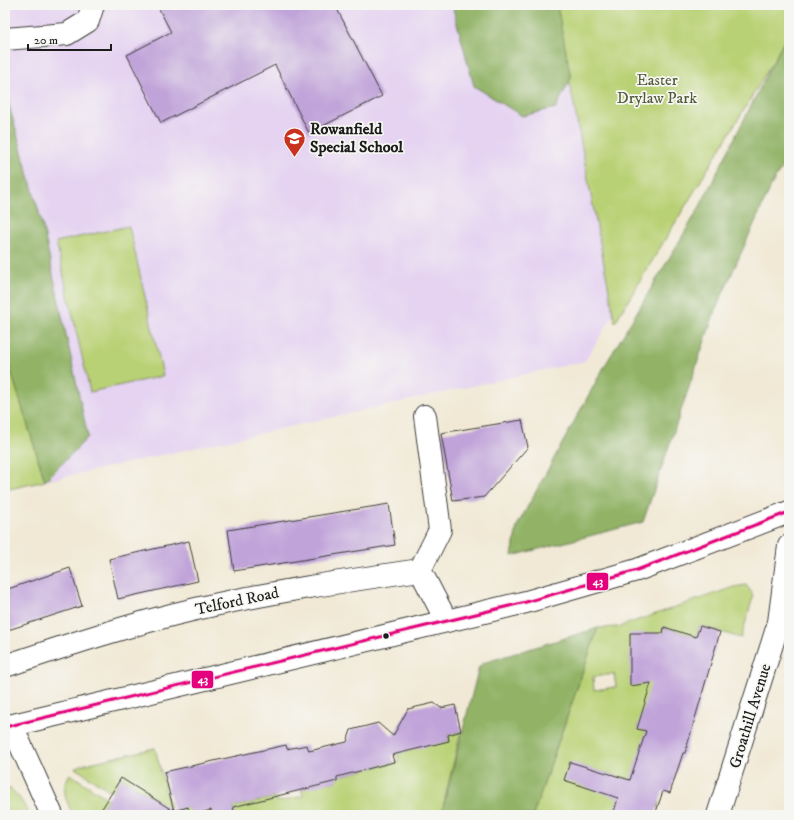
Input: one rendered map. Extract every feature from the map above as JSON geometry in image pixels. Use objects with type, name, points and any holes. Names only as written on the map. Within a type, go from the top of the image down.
[{"type":"street","points":[[5,38],[67,34],[88,21],[93,5]]},
{"type":"street","points":[[425,416],[440,530],[420,570],[446,620]]},
{"type":"street","points":[[52,815],[8,727],[446,620],[526,602],[637,570],[789,512]]},
{"type":"street","name":"Groathill Avenue","points":[[718,815],[779,622],[789,546]]},
{"type":"street","name":"Telford Road","points":[[5,666],[81,640],[196,609],[306,587],[420,570]]},
{"type":"shaded area","name":"Rowanfield Special School","points":[[5,5],[555,5],[615,312],[585,361],[5,490]]},
{"type":"green space","points":[[452,5],[557,5],[571,78],[556,108],[522,116],[474,86]]},
{"type":"green space","name":"Easter Drylaw Park","points":[[555,5],[789,5],[789,32],[774,60],[615,322]]},
{"type":"green space","points":[[789,31],[789,156],[773,182],[715,311],[643,522],[512,556],[517,526],[604,367],[698,210]]},
{"type":"green space","points":[[5,91],[42,223],[88,437],[45,481],[5,352]]},
{"type":"green space","points":[[129,226],[163,376],[90,392],[56,242]]},
{"type":"green space","points":[[5,352],[45,481],[5,490]]},
{"type":"green space","points":[[746,585],[753,597],[741,638],[700,626],[696,637],[664,627],[657,652],[674,657],[637,728],[670,738],[642,783],[602,772],[610,787],[660,802],[658,808],[619,795],[613,815],[533,815],[598,628],[618,627],[734,587]],"holes":[[[614,674],[616,687],[594,690],[593,677]]]},
{"type":"green space","points":[[598,628],[533,815],[441,815],[479,667],[483,663]]},
{"type":"green space","points":[[461,731],[441,815],[224,815],[235,812],[233,807],[276,797],[278,802],[303,796],[301,788],[337,781],[337,777],[399,761],[396,752],[449,741],[448,735]]},
{"type":"green space","points":[[155,748],[171,812],[188,807],[190,815],[154,815],[161,803],[122,778],[112,792],[75,768],[81,765]]},
{"type":"green space","points":[[70,774],[108,799],[100,812],[104,815],[73,815],[65,794],[65,785]]},
{"type":"green space","points":[[9,788],[21,800],[29,815],[5,815],[5,795]]},
{"type":"building","points":[[157,5],[335,5],[382,96],[309,133],[275,65],[161,123],[127,55],[171,32]]},
{"type":"building","points":[[522,420],[528,447],[484,497],[453,501],[441,433]]},
{"type":"building","points":[[389,504],[395,545],[234,571],[228,530]]},
{"type":"building","points":[[189,541],[198,581],[118,599],[109,559]]},
{"type":"building","points":[[70,568],[82,606],[5,631],[5,590]]},
{"type":"building","points":[[700,626],[720,632],[685,753],[683,753],[670,793],[663,791],[655,815],[613,815],[618,798],[564,780],[570,762],[630,780],[646,731],[637,729],[651,683],[630,686],[630,633],[663,633],[664,627],[696,637]]},
{"type":"building","points":[[434,703],[441,708],[455,705],[461,731],[448,735],[449,741],[392,755],[394,762],[337,777],[337,781],[233,807],[235,815],[213,815],[211,810],[190,815],[188,807],[174,811],[164,772],[286,745],[287,749],[307,745],[309,751],[347,742],[351,730],[378,723],[393,736],[408,709]]},
{"type":"building","points":[[121,778],[180,815],[98,815]]},
{"type":"transit line","name":"43","points":[[5,727],[526,602],[637,570],[789,512]]},
{"type":"place","name":"Rowanfield Special School","points":[[295,158]]}]
